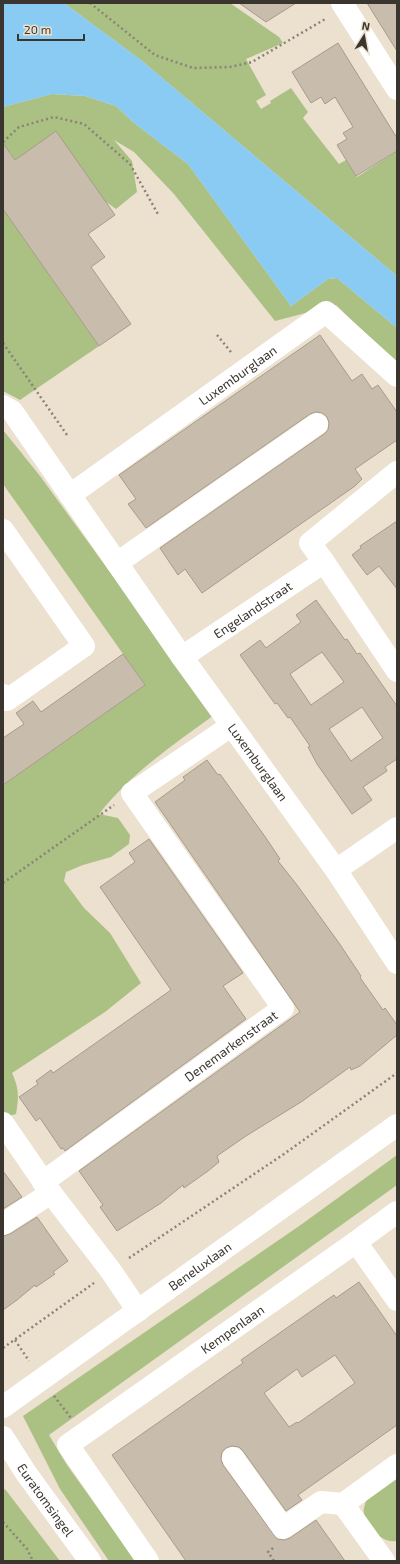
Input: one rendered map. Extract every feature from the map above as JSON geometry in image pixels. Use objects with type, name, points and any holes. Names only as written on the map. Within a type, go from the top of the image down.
[{"type":"street","points":[[344,5],[397,89]]},
{"type":"street","name":"Luxemburglaan","points":[[70,495],[326,312],[397,376]]},
{"type":"street","name":"Luxemburglaan","points":[[3,406],[12,411],[182,657],[336,870],[396,958]]},
{"type":"street","points":[[117,563],[317,424]]},
{"type":"street","points":[[397,472],[310,543],[397,670]]},
{"type":"street","points":[[3,530],[84,646],[6,700],[3,695]]},
{"type":"street","name":"Engelandstraat","points":[[182,657],[324,562]]},
{"type":"street","points":[[132,793],[231,726]]},
{"type":"street","name":"Denemarkenstraat","points":[[3,1224],[47,1187],[284,1008],[132,793]]},
{"type":"street","points":[[336,870],[397,828]]},
{"type":"street","points":[[3,1123],[47,1187],[111,1271],[138,1311]]},
{"type":"street","name":"Beneluxlaan","points":[[3,1407],[397,1125]]},
{"type":"street","name":"Kempenlaan","points":[[148,1561],[68,1445],[397,1212]]},
{"type":"street","points":[[356,1242],[397,1300]]},
{"type":"street","name":"Euratomsingel","points":[[3,1437],[26,1473],[90,1561]]},
{"type":"street","points":[[233,1458],[284,1528],[321,1502],[343,1504],[397,1465]]},
{"type":"street","points":[[343,1504],[384,1561]]},
{"type":"path","points":[[90,3],[154,54],[193,68],[230,67],[252,62],[344,5]]},
{"type":"path","points":[[3,142],[19,127],[54,117],[84,124],[130,164],[159,216]]},
{"type":"path","points":[[3,343],[67,435]]},
{"type":"path","points":[[3,883],[132,793]]},
{"type":"path","points":[[3,1348],[111,1271],[284,1154],[397,1073]]},
{"type":"path","points":[[3,1522],[27,1549],[33,1561]]},
{"type":"green space","points":[[64,3],[230,3],[279,37],[283,43],[246,59],[266,95],[256,101],[261,109],[271,103],[270,101],[291,88],[308,112],[303,118],[339,164],[346,160],[357,177],[397,151],[397,276],[142,61]]},
{"type":"green space","points":[[52,94],[85,96],[116,106],[134,123],[188,164],[291,306],[328,279],[337,278],[397,328],[397,364],[336,305],[275,321],[174,194],[134,152],[114,140],[132,161],[137,192],[116,209],[106,202],[15,160],[10,152],[3,156],[3,107]]},
{"type":"green space","points":[[3,209],[99,346],[20,400],[3,391]]},
{"type":"green space","points":[[3,430],[40,476],[214,715],[139,772],[99,814],[118,818],[130,835],[129,844],[111,857],[83,865],[66,872],[64,881],[84,908],[110,933],[141,983],[105,1012],[12,1073],[17,1088],[17,1108],[16,1114],[5,1117],[3,1115],[3,785],[145,685],[3,484]]},
{"type":"green space","points":[[397,1155],[397,1185],[49,1435],[67,1465],[136,1561],[109,1561],[60,1489],[23,1416],[302,1224]]},
{"type":"green space","points":[[397,1475],[397,1541],[392,1541],[386,1540],[371,1529],[365,1518],[364,1510],[366,1501],[372,1493]]},
{"type":"green space","points":[[5,1489],[60,1561],[3,1561],[3,1491]]},
{"type":"water","points":[[3,3],[64,3],[142,61],[397,276],[397,328],[337,278],[328,279],[291,306],[188,164],[134,123],[116,106],[85,96],[52,94],[3,107]]},
{"type":"building","points":[[239,3],[296,3],[266,22]]},
{"type":"building","points":[[367,3],[397,3],[397,51]]},
{"type":"building","points":[[338,43],[397,138],[397,151],[356,176],[337,145],[347,139],[343,133],[353,127],[335,97],[325,104],[321,97],[311,103],[292,72]]},
{"type":"building","points":[[56,131],[115,215],[88,234],[105,257],[91,267],[131,324],[99,346],[3,209],[3,143],[15,160]]},
{"type":"building","points":[[320,335],[352,381],[362,374],[372,389],[378,385],[397,412],[397,440],[355,469],[362,479],[355,486],[202,593],[185,569],[178,575],[160,548],[324,434],[328,430],[329,423],[327,417],[322,413],[316,412],[310,414],[146,528],[128,504],[136,499],[119,475]]},
{"type":"building","points":[[397,521],[397,589],[379,566],[367,575],[352,555],[361,548],[360,546]]},
{"type":"building","points":[[316,600],[345,640],[347,639],[357,654],[360,653],[397,706],[397,759],[385,767],[387,771],[363,787],[372,800],[352,814],[317,764],[308,747],[310,746],[290,717],[288,718],[277,703],[275,704],[240,655],[260,640],[266,648],[301,622],[296,615]],"holes":[[[322,652],[344,682],[311,705],[290,674]],[[362,707],[383,738],[351,761],[329,729]]]},
{"type":"building","points":[[123,654],[145,685],[3,785],[3,738],[24,724],[16,713],[33,701],[41,712]]},
{"type":"building","points":[[207,760],[218,775],[220,774],[266,838],[280,859],[278,861],[339,943],[361,976],[361,979],[383,1010],[385,1008],[397,1025],[397,1035],[360,1066],[351,1070],[350,1067],[301,1102],[246,1136],[217,1156],[219,1162],[208,1171],[184,1188],[183,1185],[161,1203],[117,1231],[100,1207],[103,1205],[79,1171],[300,1012],[155,802],[185,780],[183,777]]},
{"type":"building","points":[[149,839],[243,973],[223,986],[246,1019],[65,1151],[63,1148],[61,1149],[40,1118],[36,1121],[19,1097],[38,1084],[36,1081],[51,1070],[53,1073],[171,990],[100,887],[135,862],[129,853]]},
{"type":"building","points":[[3,1171],[22,1197],[3,1209]]},
{"type":"building","points":[[37,1217],[68,1261],[53,1272],[55,1274],[36,1287],[35,1285],[3,1310],[3,1236],[10,1234]]},
{"type":"building","points":[[359,1282],[397,1336],[397,1425],[298,1495],[302,1500],[286,1511],[239,1447],[232,1446],[226,1448],[222,1452],[221,1459],[223,1465],[277,1539],[284,1540],[290,1538],[316,1520],[345,1561],[186,1561],[112,1455],[243,1363],[241,1360],[334,1295],[336,1298]],"holes":[[[335,1355],[355,1383],[298,1423],[297,1422],[289,1427],[264,1393],[297,1369],[302,1377]]]}]
